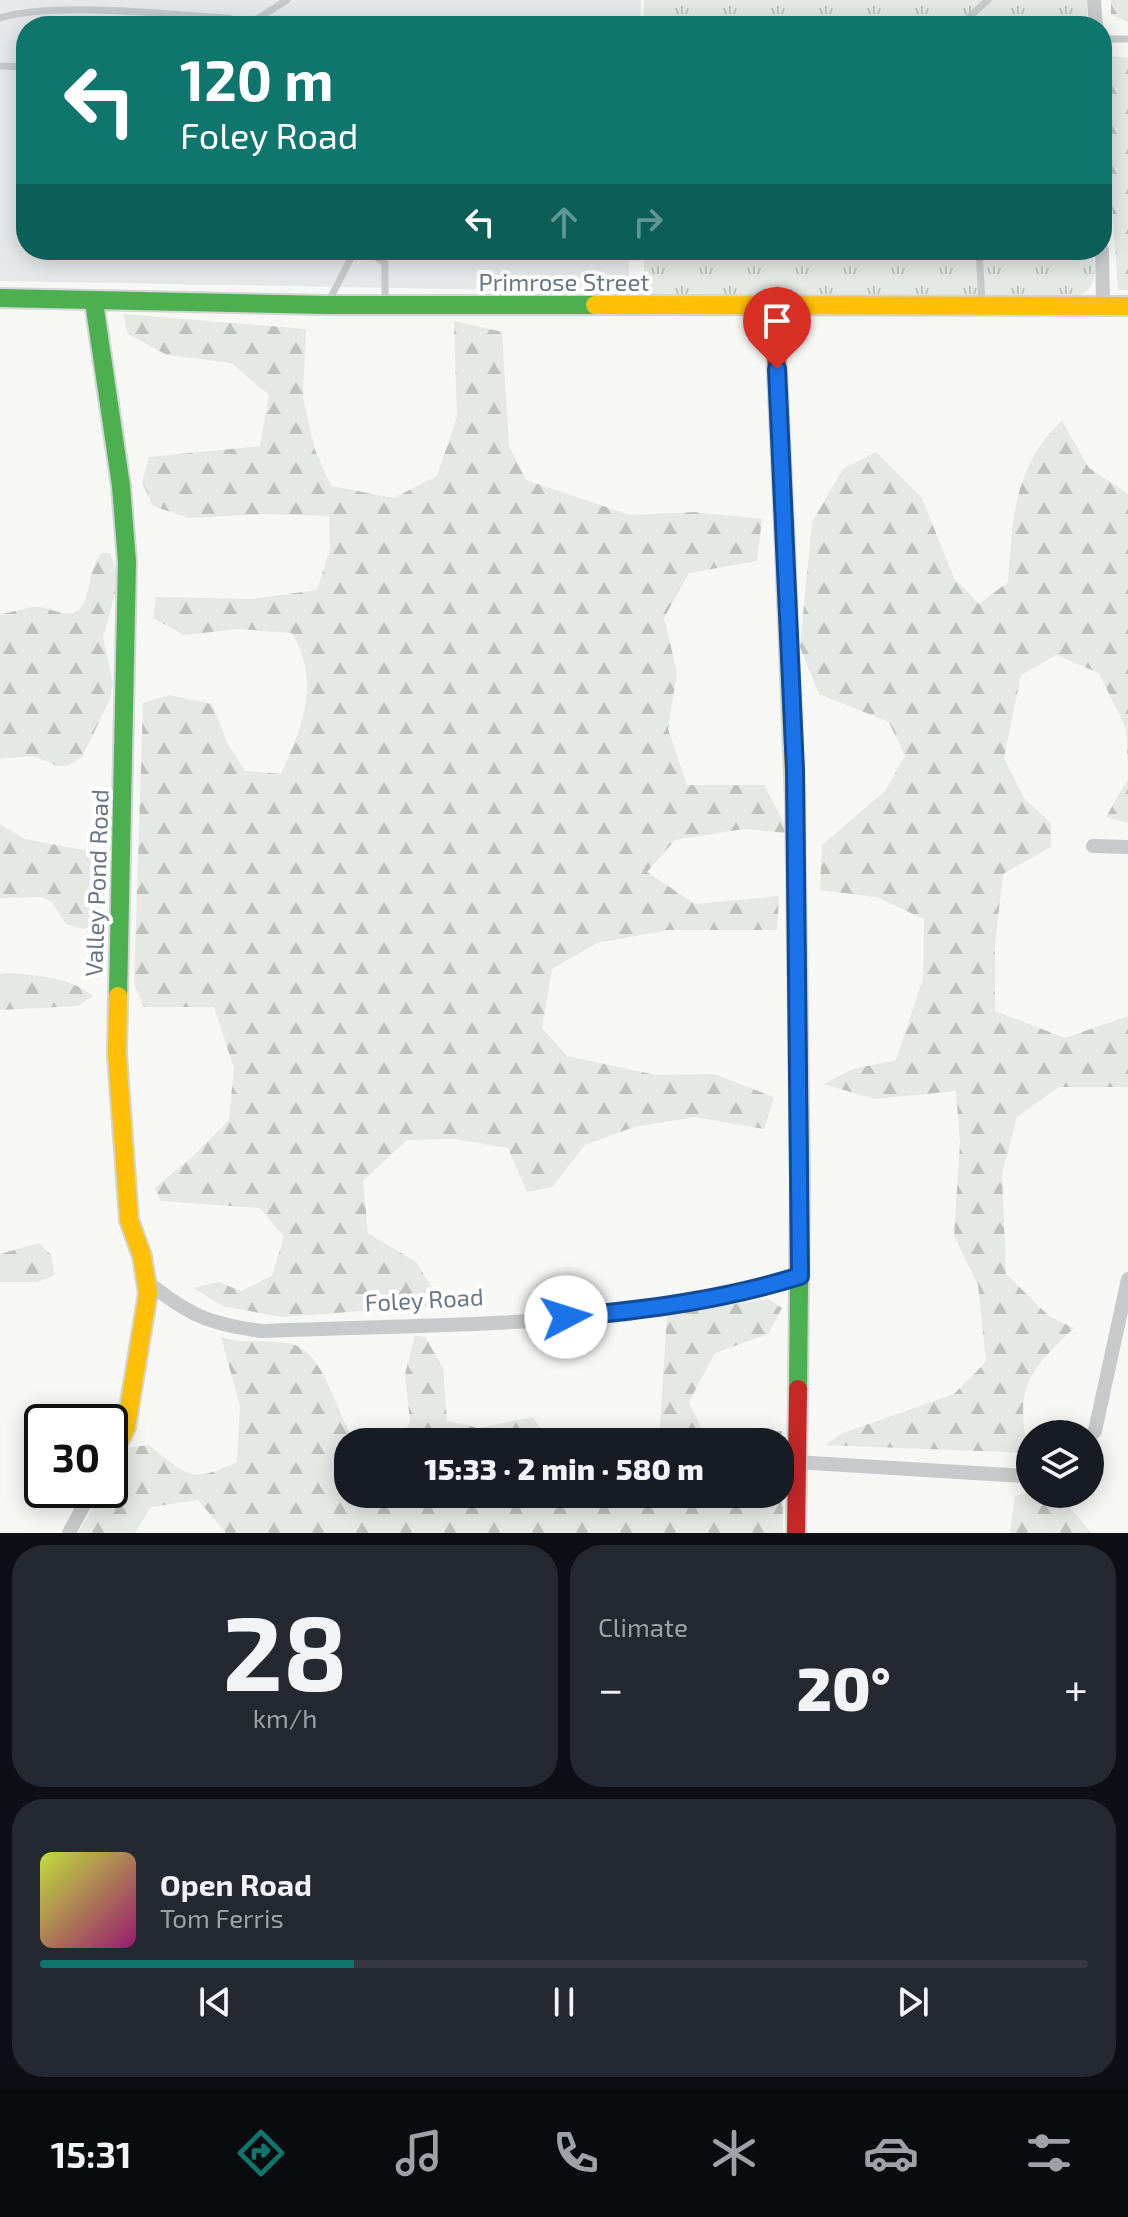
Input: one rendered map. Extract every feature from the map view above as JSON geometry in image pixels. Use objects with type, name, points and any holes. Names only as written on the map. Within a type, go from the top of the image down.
[{"type":"street","points":[[1102,260],[1103,306]]},
{"type":"street","name":"Primrose Street","points":[[0,298],[327,305],[1128,306]]},
{"type":"street","name":"Valley Pond Road","points":[[94,302],[121,486],[127,562],[117,1055],[129,1220],[148,1293],[128,1415]]},
{"type":"street","points":[[774,307],[795,770],[800,1276],[796,1533]]},
{"type":"street","points":[[1093,846],[1128,847]]},
{"type":"street","name":"Foley Road","points":[[146,1281],[175,1304],[214,1325],[262,1331],[649,1309],[743,1294],[800,1276]]},
{"type":"street","points":[[1098,1420],[1128,1279]]},
{"type":"street","points":[[795,1462],[1016,1473]]},
{"type":"street","points":[[69,1533],[82,1508]]},
{"type":"lane","points":[[260,16],[287,0]]},
{"type":"lane","points":[[968,16],[988,0]]},
{"type":"lane","points":[[0,18],[15,13],[54,11],[189,16]]},
{"type":"lane","points":[[327,305],[350,260]]},
{"type":"lane","points":[[380,260],[385,263],[385,305]]},
{"type":"lane","points":[[980,260],[983,307]]},
{"type":"shaded area","points":[[0,0],[641,0],[640,16],[16,16],[16,260],[630,260],[628,292],[0,281]]},
{"type":"green space","points":[[644,0],[1087,0],[1087,16],[644,16]]},
{"type":"green space","points":[[1111,0],[1128,0],[1128,22],[1111,15]]},
{"type":"green space","points":[[1112,56],[1128,58],[1128,290],[1118,290],[1112,204]]},
{"type":"green space","points":[[644,260],[1093,260],[1091,287],[1081,295],[644,296]]},
{"type":"green space","points":[[674,260],[845,260],[838,267]]},
{"type":"green space","points":[[123,314],[306,329],[303,398],[315,450],[331,486],[394,498],[437,476],[457,417],[454,321],[502,332],[509,446],[526,480],[630,515],[695,512],[762,519],[757,561],[689,573],[664,618],[677,672],[668,729],[687,785],[764,785],[789,833],[743,829],[675,840],[647,872],[695,904],[779,896],[777,930],[668,930],[597,943],[552,969],[542,1028],[567,1056],[656,1075],[714,1074],[774,1097],[764,1129],[695,1117],[634,1127],[585,1145],[552,1187],[527,1192],[508,1148],[454,1139],[407,1140],[363,1181],[368,1233],[416,1262],[443,1305],[281,1317],[223,1306],[193,1288],[219,1282],[241,1291],[272,1276],[284,1237],[260,1208],[161,1201],[155,1188],[229,1120],[234,1068],[214,1007],[144,1007],[134,984],[143,703],[169,695],[212,704],[227,742],[245,771],[281,774],[302,721],[307,687],[301,651],[292,633],[239,629],[184,635],[153,618],[156,597],[253,599],[317,590],[330,549],[329,516],[268,514],[189,518],[153,506],[142,482],[149,457],[260,446],[269,395],[231,363],[167,355],[128,334]]},
{"type":"green space","points":[[1062,421],[1089,468],[1128,494],[1128,767],[1126,729],[1099,673],[1056,655],[1021,675],[1004,758],[1024,798],[1051,823],[1051,847],[1003,874],[995,944],[995,1011],[1065,1038],[1128,1016],[1128,1087],[1059,1087],[1017,1117],[1002,1174],[1006,1274],[1050,1317],[1074,1328],[1045,1357],[1028,1383],[1023,1420],[1016,1420],[1016,1453],[825,1445],[843,1433],[954,1394],[986,1362],[978,1285],[954,1236],[960,1143],[956,1091],[874,1099],[824,1084],[853,1069],[896,1060],[923,979],[924,919],[876,897],[820,890],[822,845],[885,791],[905,756],[889,722],[819,694],[800,647],[812,522],[843,469],[876,452],[922,498],[954,578],[979,604],[1008,582],[1018,495],[1034,456]]},
{"type":"green space","points":[[101,553],[110,553],[119,578],[103,638],[113,682],[110,699],[82,757],[67,766],[58,766],[33,756],[0,759],[0,614],[37,607],[66,614],[78,611]]},
{"type":"green space","points":[[1128,779],[1128,823],[1106,817]]},
{"type":"green space","points":[[0,824],[24,839],[100,853],[105,871],[105,890],[92,926],[84,929],[66,924],[51,901],[41,897],[0,898]]},
{"type":"green space","points":[[0,974],[61,980],[93,996],[78,1006],[0,1010]]},
{"type":"green space","points":[[39,1243],[51,1255],[55,1275],[37,1282],[0,1282],[0,1254]]},
{"type":"green space","points":[[768,1299],[782,1308],[768,1334],[715,1353],[689,1402],[701,1428],[660,1428],[667,1314]]},
{"type":"green space","points":[[415,1335],[426,1338],[443,1368],[447,1421],[479,1428],[407,1428],[410,1422],[405,1374]]},
{"type":"green space","points":[[221,1337],[238,1341],[288,1343],[301,1348],[321,1370],[348,1428],[334,1428],[334,1508],[783,1508],[783,1533],[226,1533],[198,1500],[151,1507],[135,1533],[78,1533],[93,1508],[128,1508],[128,1448],[149,1445],[190,1473],[209,1473],[237,1462],[240,1406]]},
{"type":"green space","points":[[533,1417],[540,1428],[479,1428]]},
{"type":"green space","points":[[1015,1496],[1016,1508],[1070,1508],[1091,1533],[1010,1533]]},
{"type":"traffic: fast","points":[[0,298],[327,305],[595,305]]},
{"type":"traffic: fast","points":[[94,302],[121,486],[127,562],[118,996]]},
{"type":"traffic: fast","points":[[795,801],[800,1179],[798,1389]]},
{"type":"traffic: slow","points":[[595,305],[1128,306]]},
{"type":"traffic: slow","points":[[784,525],[795,801]]},
{"type":"traffic: slow","points":[[118,996],[117,1055],[129,1220],[142,1256],[148,1293],[128,1415]]},
{"type":"traffic: jam","points":[[774,307],[784,525]]},
{"type":"traffic: jam","points":[[796,1533],[798,1389]]},
{"type":"route","points":[[566,1317],[649,1309],[743,1294],[800,1276],[795,770],[777,369]]}]
